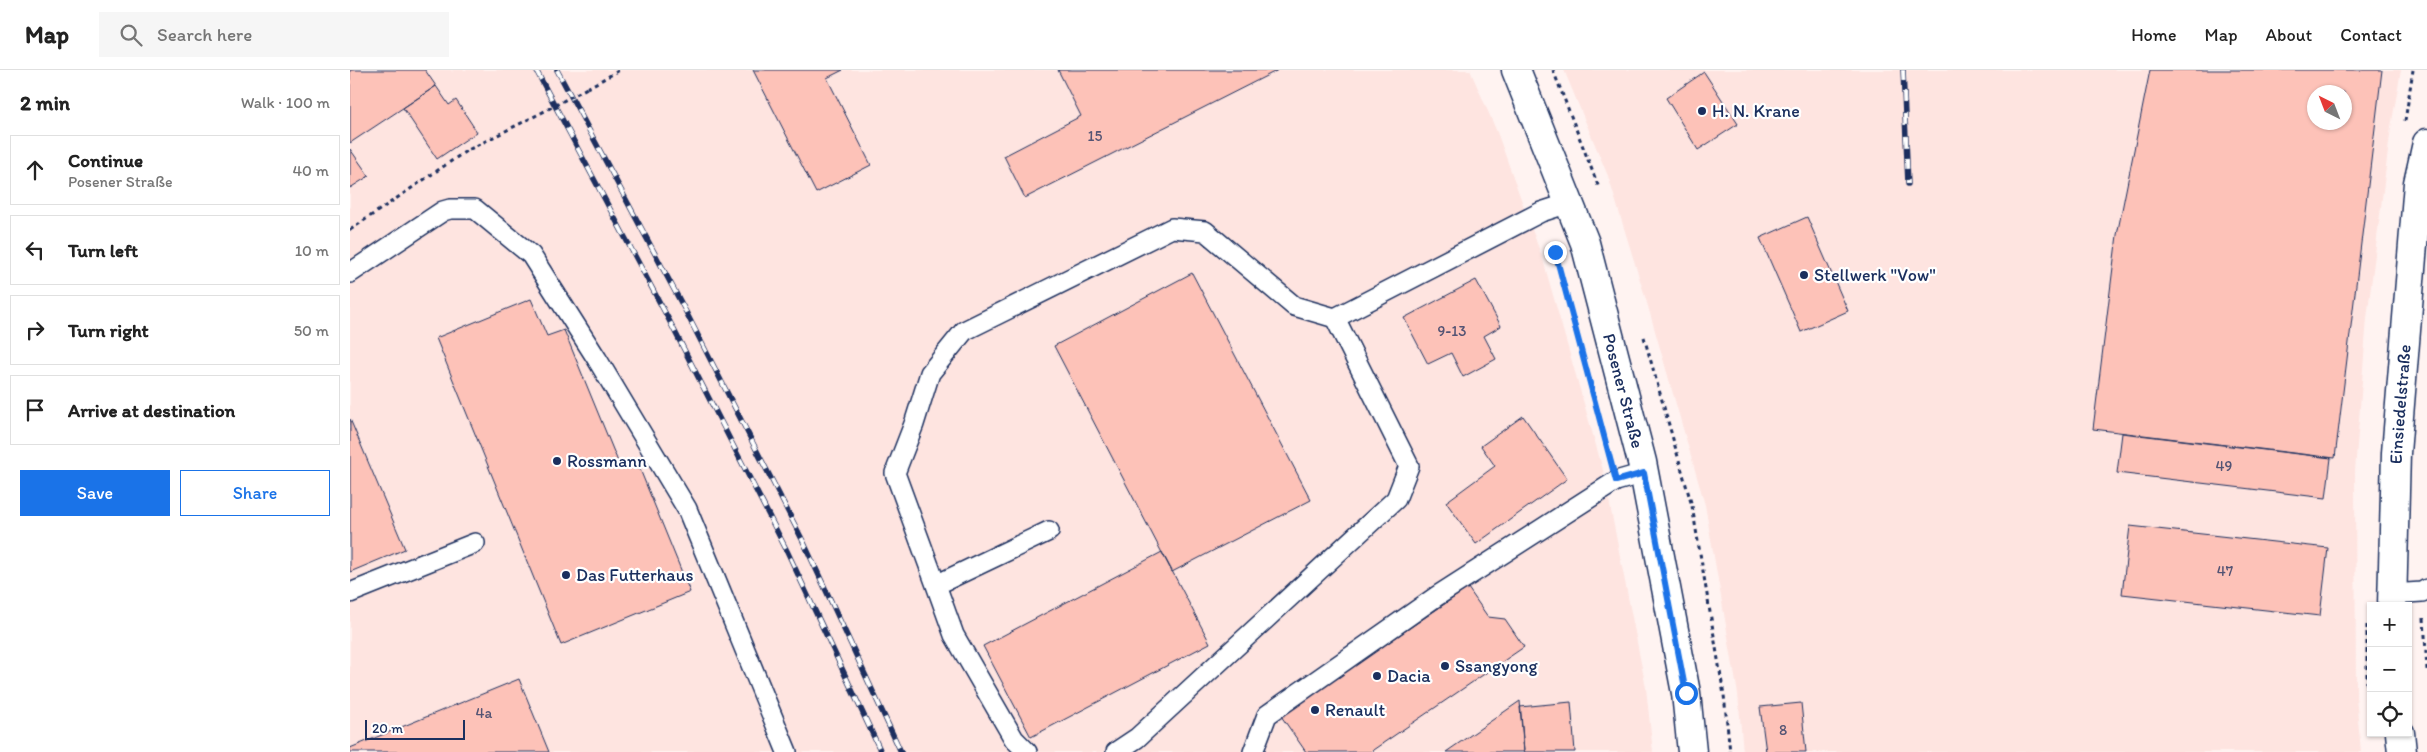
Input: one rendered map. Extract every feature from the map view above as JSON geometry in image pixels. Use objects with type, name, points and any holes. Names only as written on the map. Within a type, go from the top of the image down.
[{"type":"street","name":"Posener Straße","points":[[1516,70],[1585,243],[1644,473],[1686,693],[1692,752]]},
{"type":"street","name":"Einsiedelstraße","points":[[2392,600],[2396,452],[2418,183],[2427,143]]},
{"type":"street","points":[[2400,737],[2402,752]]},
{"type":"lane","points":[[1027,752],[1014,739],[954,634],[895,473],[914,424],[930,373],[964,330],[1172,228],[1205,231],[1294,306],[1335,318],[1540,212],[1569,203]]},
{"type":"lane","points":[[350,273],[443,211],[450,209],[476,209],[531,255],[597,359],[687,509],[787,752]]},
{"type":"lane","points":[[1116,752],[1137,738],[1396,499],[1409,466],[1335,318]]},
{"type":"lane","points":[[1253,752],[1267,715],[1436,596],[1616,481],[1644,473]]},
{"type":"lane","points":[[936,585],[1049,531]]},
{"type":"lane","points":[[350,593],[475,543]]},
{"type":"lane","points":[[2392,600],[2427,589]]},
{"type":"path","points":[[350,230],[466,151],[620,70]]},
{"type":"shaded area","points":[[350,70],[451,70],[453,72],[452,70],[1470,70],[1497,132],[1543,260],[1603,470],[1646,688],[1653,752],[350,752]]},
{"type":"shaded area","points":[[1564,70],[2401,70],[2391,127],[2367,318],[2355,471],[2356,696],[2361,752],[1743,752],[1738,694],[1705,505],[1608,176]]},
{"type":"building","points":[[350,70],[425,70],[436,86],[350,143]]},
{"type":"building","points":[[753,70],[843,70],[827,78],[871,165],[816,193]]},
{"type":"building","points":[[1058,70],[1278,70],[1025,198],[1004,156],[1081,116]]},
{"type":"building","points":[[2150,70],[2382,70],[2335,458],[2093,429],[2117,235]]},
{"type":"building","name":"H. N. Krane","points":[[1704,72],[1738,124],[1698,150],[1666,98]]},
{"type":"building","points":[[436,86],[449,105],[456,100],[477,132],[437,159],[403,108]]},
{"type":"building","points":[[350,149],[369,176],[350,188]]},
{"type":"building","name":"Stellwerk \"Vow\"","points":[[1807,217],[1848,311],[1801,332],[1760,238]]},
{"type":"building","points":[[1192,273],[1311,500],[1172,572],[1054,346]]},
{"type":"building","points":[[1476,280],[1501,326],[1484,336],[1496,359],[1463,377],[1451,353],[1428,364],[1404,318]]},
{"type":"building","points":[[531,299],[547,336],[564,330],[621,469],[637,462],[690,592],[561,645],[436,338]]},
{"type":"building","points":[[1523,416],[1567,479],[1476,544],[1446,502],[1495,466],[1481,446]]},
{"type":"building","points":[[350,419],[405,549],[350,572]]},
{"type":"building","points":[[2122,433],[2331,458],[2326,498],[2117,473]]},
{"type":"building","points":[[2130,526],[2328,548],[2320,616],[2122,594]]},
{"type":"building","points":[[1162,552],[1210,643],[1031,737],[983,646]]},
{"type":"building","points":[[1468,588],[1488,617],[1505,619],[1524,647],[1370,752],[1306,752],[1281,716]]},
{"type":"building","points":[[519,679],[549,752],[350,752],[350,748]]},
{"type":"building","points":[[1520,701],[1524,752],[1446,752]]},
{"type":"building","points":[[1571,702],[1575,752],[1524,752],[1520,707]]},
{"type":"building","points":[[1801,703],[1806,752],[1766,752],[1760,707]]},
{"type":"railway","points":[[536,70],[669,320],[787,551],[881,752]]},
{"type":"railway","points":[[557,70],[686,312],[804,543],[901,752]]},
{"type":"railway","points":[[1903,70],[1908,184]]},
{"type":"place","name":"H. N. Krane","points":[[1702,111]]},
{"type":"place","name":"Stellwerk \"Vow\"","points":[[1804,275]]},
{"type":"place","name":"Rossmann","points":[[557,461]]},
{"type":"place","name":"Das Futterhaus","points":[[566,575]]},
{"type":"place","name":"Ssangyong","points":[[1445,666]]},
{"type":"place","name":"Dacia","points":[[1377,676]]},
{"type":"place","name":"Renault","points":[[1315,710]]},
{"type":"route","points":[[1555,252],[1616,481],[1644,473],[1686,693]]}]
